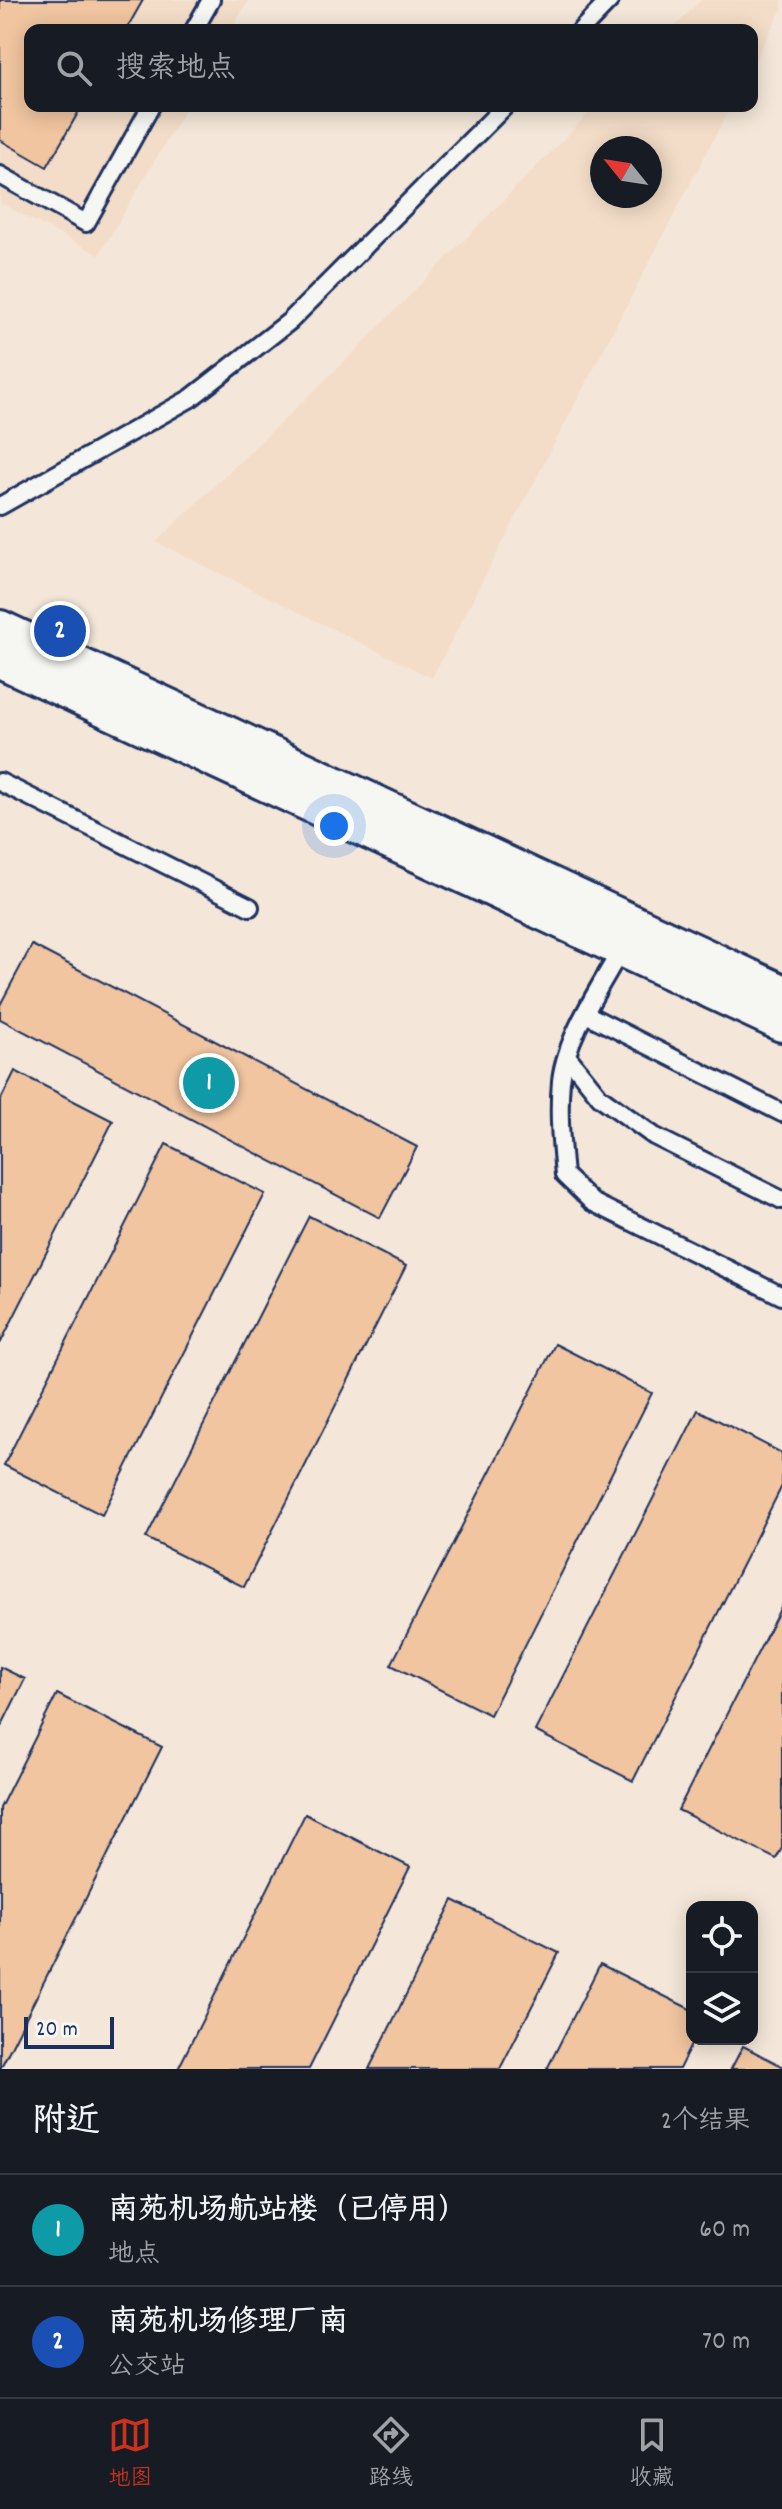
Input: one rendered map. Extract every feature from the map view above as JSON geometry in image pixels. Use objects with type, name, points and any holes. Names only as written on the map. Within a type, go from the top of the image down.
[{"type":"street","points":[[0,628],[629,937],[782,1024]]},
{"type":"street","points":[[0,660],[629,937],[782,992]]},
{"type":"lane","points":[[197,24],[211,0]]},
{"type":"lane","points":[[587,24],[610,0]]},
{"type":"lane","points":[[0,175],[86,223],[148,112]]},
{"type":"lane","points":[[0,506],[191,398],[290,321],[499,112]]},
{"type":"lane","points":[[0,782],[250,907]]},
{"type":"lane","points":[[629,937],[576,1030],[561,1079],[560,1134],[564,1175],[592,1202],[782,1296]]},
{"type":"lane","points":[[586,1014],[782,1113]]},
{"type":"lane","points":[[568,1057],[600,1097],[654,1136],[782,1200]]},
{"type":"shaded area","points":[[0,0],[249,0],[235,24],[24,24],[24,112],[183,112],[99,255],[0,203]]},
{"type":"shaded area","points":[[701,0],[782,0],[782,9],[758,55],[758,24],[677,24]]},
{"type":"shaded area","points":[[590,112],[728,112],[432,678],[156,542],[352,354]]},
{"type":"building","points":[[0,0],[143,0],[129,24],[24,24],[24,112],[79,112],[47,167],[0,140]]},
{"type":"building","points":[[32,945],[417,1147],[380,1218],[0,1019],[0,1005]]},
{"type":"building","points":[[15,1071],[113,1121],[0,1344],[0,1101]]},
{"type":"building","points":[[166,1144],[265,1194],[102,1515],[4,1465]]},
{"type":"building","points":[[309,1216],[406,1266],[244,1587],[146,1538]]},
{"type":"building","points":[[555,1344],[652,1393],[490,1715],[391,1665]]},
{"type":"building","points":[[698,1410],[782,1453],[782,1486],[633,1781],[535,1731]]},
{"type":"building","points":[[782,1605],[782,1848],[776,1859],[678,1810]]},
{"type":"building","points":[[0,1667],[25,1679],[0,1729]]},
{"type":"building","points":[[57,1694],[162,1747],[0,2069],[0,1808]]},
{"type":"building","points":[[305,1814],[410,1867],[309,2069],[178,2069]]},
{"type":"building","points":[[453,1900],[559,1953],[500,2069],[369,2069]]},
{"type":"building","points":[[600,1964],[686,2007],[686,2045],[691,2045],[679,2069],[547,2069]]},
{"type":"building","points":[[743,2046],[782,2066],[782,2069],[731,2069]]},
{"type":"place","name":"南苑机场修理厂南","points":[[60,631]]},
{"type":"place","name":"南苑机场航站楼（已停用）","points":[[209,1083]]}]
